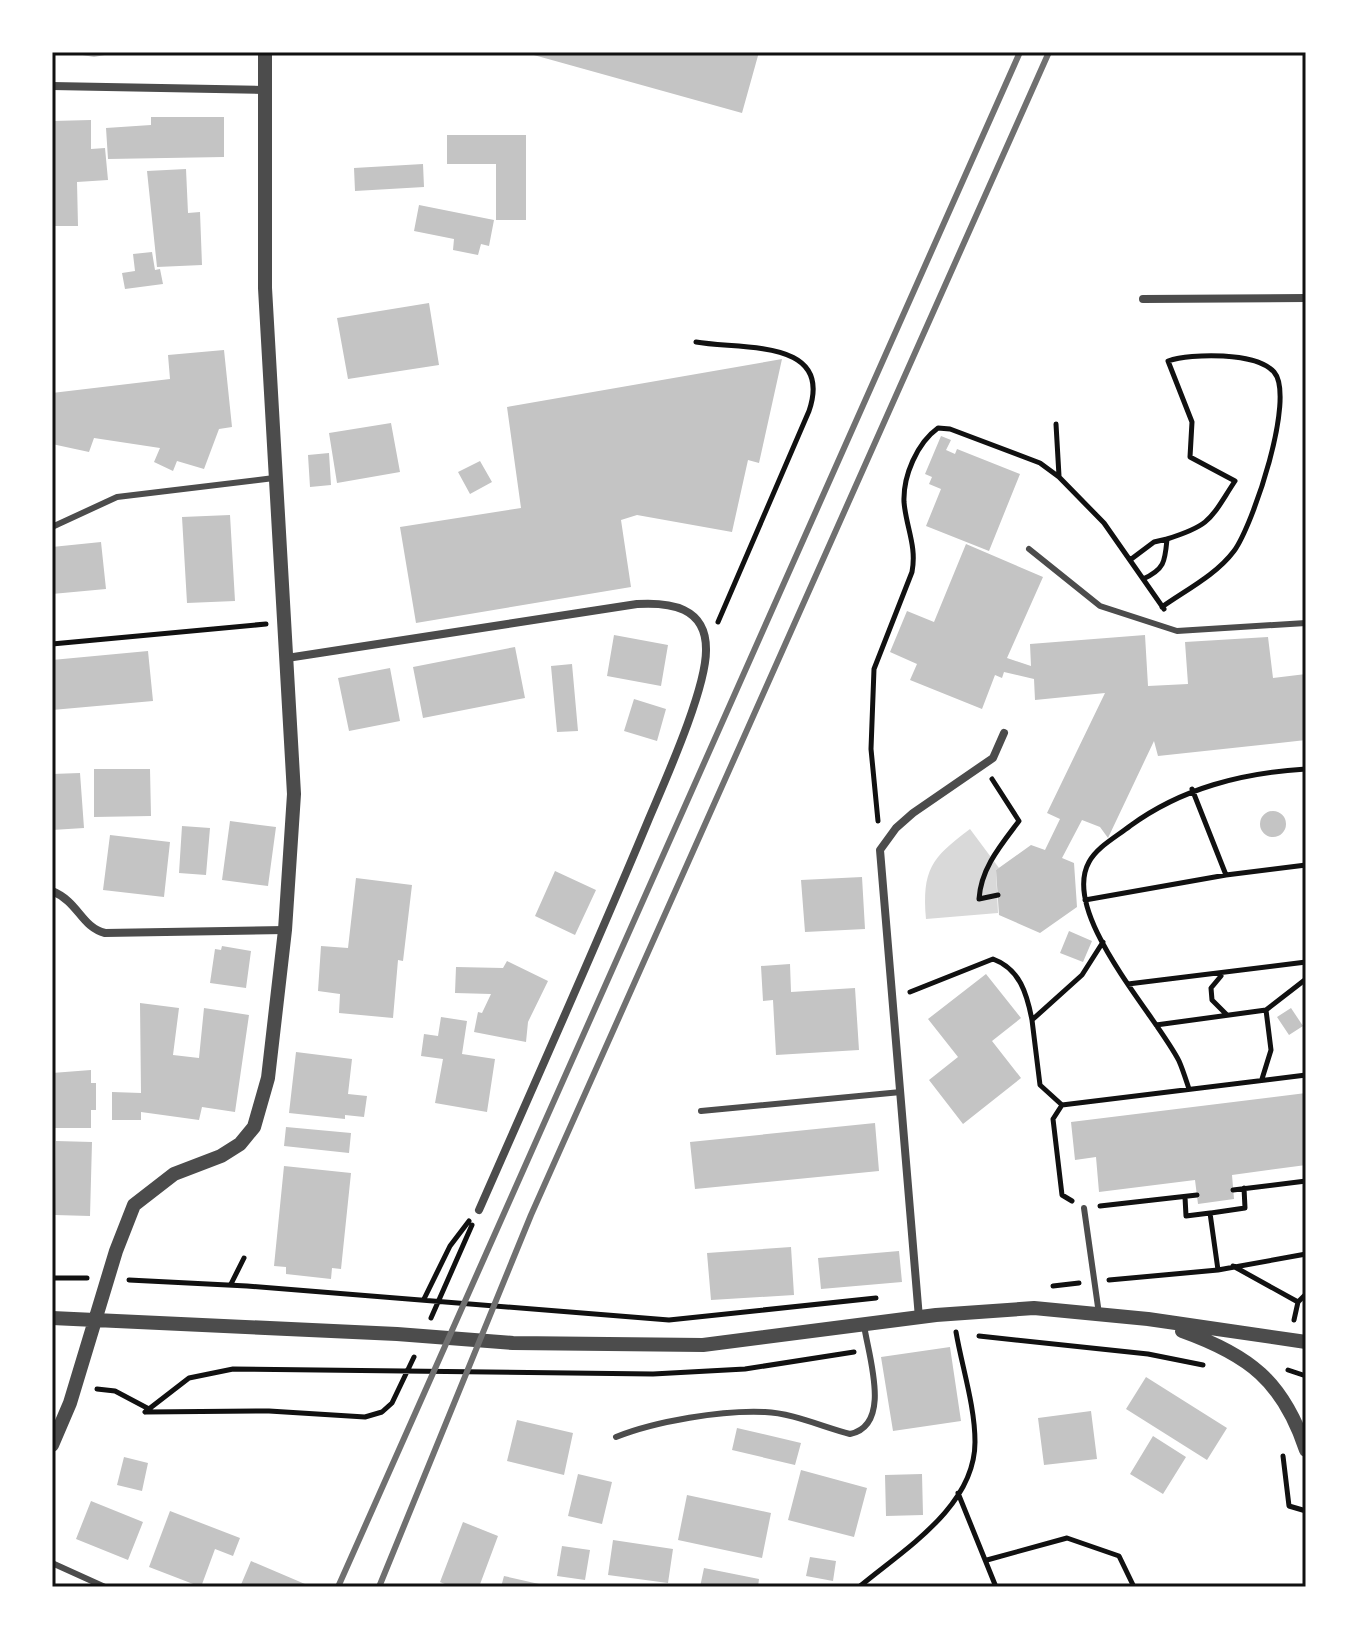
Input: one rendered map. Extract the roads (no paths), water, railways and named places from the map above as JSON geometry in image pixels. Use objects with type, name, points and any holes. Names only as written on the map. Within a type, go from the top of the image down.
[{"type":"street","points":[[52,1445],[134,1205],[174,1174],[221,1156],[240,1144],[254,1127],[268,1078],[285,930],[294,794],[265,288],[265,52]]},
{"type":"street","points":[[52,86],[263,90]]},
{"type":"street","points":[[1143,299],[1306,298]]},
{"type":"street","points":[[287,658],[661,603],[688,610],[700,625],[706,649],[666,780],[479,1210]]},
{"type":"street","points":[[919,1318],[880,850],[896,828],[913,813],[993,758],[1004,733]]},
{"type":"street","points":[[52,891],[70,900],[95,930],[105,933],[285,930]]},
{"type":"street","points":[[52,1318],[513,1343],[703,1345],[953,1314],[1034,1308],[1148,1319],[1306,1342]]},
{"type":"street","points":[[1148,1319],[1225,1346],[1264,1376],[1284,1400],[1306,1450]]},
{"type":"lane","points":[[52,527],[117,497],[274,478]]},
{"type":"lane","points":[[1029,549],[1100,606],[1177,631],[1306,623]]},
{"type":"lane","points":[[701,1111],[902,1092]]},
{"type":"lane","points":[[1084,1208],[1099,1314]]},
{"type":"lane","points":[[616,1437],[632,1430],[728,1413],[767,1412],[850,1434],[862,1431],[871,1421],[876,1385],[864,1325]]},
{"type":"lane","points":[[52,1563],[105,1587]]},
{"type":"railway","points":[[338,1587],[1020,52]]},
{"type":"railway","points":[[379,1587],[531,1215],[1049,52]]}]
